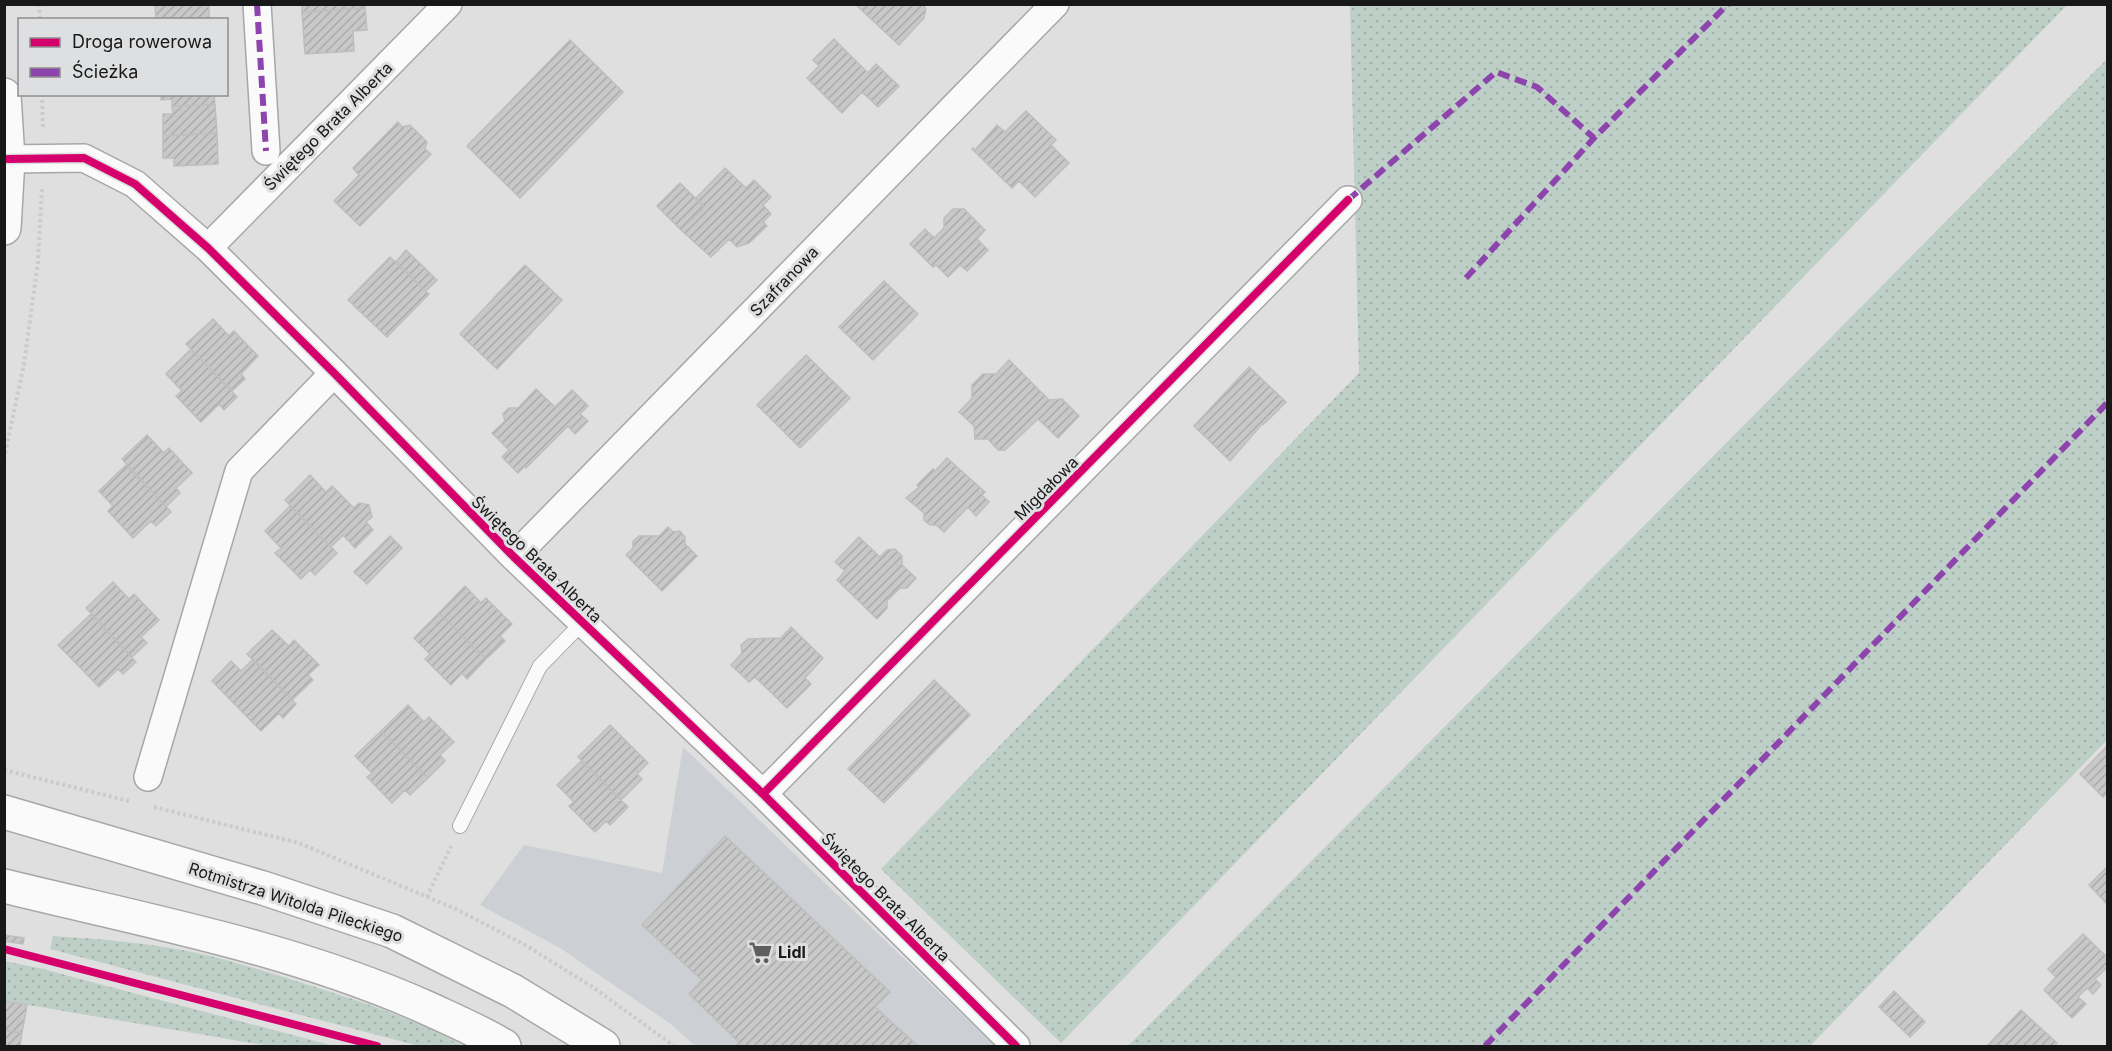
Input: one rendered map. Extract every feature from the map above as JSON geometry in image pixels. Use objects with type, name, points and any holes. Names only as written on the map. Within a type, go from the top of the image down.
[{"type":"main road","points":[[4,95],[8,159],[4,228]]},
{"type":"main road","name":"Rotmistrza Witolda Pileckiego","points":[[4,812],[263,888],[392,931],[513,991],[603,1047]]},
{"type":"main road","points":[[4,886],[278,952],[383,989],[484,1034],[504,1047]]},
{"type":"street","points":[[257,4],[266,151]]},
{"type":"street","name":"Świętego Brata Alberta","points":[[208,248],[448,4]]},
{"type":"street","name":"Szafranowa","points":[[514,557],[1055,4]]},
{"type":"street","name":"Świętego Brata Alberta","points":[[8,159],[84,158],[135,184],[208,248],[514,557],[764,794],[1016,1047]]},
{"type":"street","name":"Migdałowa","points":[[764,794],[1348,200]]},
{"type":"street","points":[[148,777],[239,471],[334,373]]},
{"type":"lane","name":"Świętego Brata Alberta","points":[[460,826],[540,666],[583,622]]},
{"type":"path","points":[[4,459],[26,352],[38,262],[44,159],[42,96]]},
{"type":"path","points":[[427,897],[460,826]]},
{"type":"shaded area","points":[[683,747],[995,1046],[695,1046],[672,1025],[560,948],[480,905],[524,845],[662,873]]},
{"type":"green space","points":[[1350,5],[2067,5],[1061,1043],[881,869],[1359,373]]},
{"type":"green space","points":[[2107,59],[2107,740],[1810,1046],[1128,1046]]},
{"type":"green space","points":[[53,936],[143,944],[227,960],[372,1006],[409,1020],[463,1046],[419,1046],[50,949]]},
{"type":"green space","points":[[4,961],[39,968],[334,1046],[269,1046],[5,1001]]},
{"type":"building","points":[[155,4],[209,4],[209,18],[156,18]]},
{"type":"building","points":[[302,4],[365,4],[365,8],[302,12]]},
{"type":"building","points":[[922,4],[926,9],[924,18],[899,45],[856,5]]},
{"type":"building","points":[[365,8],[367,30],[353,31],[354,51],[305,54],[302,12]]},
{"type":"building","points":[[834,39],[868,73],[876,64],[899,86],[878,107],[862,92],[842,113],[807,78],[819,66],[813,60]]},
{"type":"building","points":[[570,40],[623,92],[520,198],[467,146]]},
{"type":"building","points":[[161,96],[214,96],[215,105],[172,106],[172,99],[161,100]]},
{"type":"building","points":[[215,105],[217,133],[163,136],[163,114],[173,114],[172,106]]},
{"type":"building","points":[[1026,111],[1056,140],[1051,145],[1069,163],[1035,197],[1019,181],[1012,188],[972,149],[975,150],[997,125],[1005,132]]},
{"type":"building","points":[[398,122],[402,127],[410,125],[427,142],[425,149],[431,154],[360,226],[334,201],[359,175],[353,168]]},
{"type":"building","points":[[217,133],[218,164],[174,166],[174,158],[163,158],[163,136]]},
{"type":"building","points":[[725,168],[746,188],[754,180],[771,197],[763,205],[771,214],[763,222],[767,226],[749,243],[737,247],[729,239],[711,257],[681,230],[704,207],[696,198]]},
{"type":"building","points":[[680,183],[704,207],[681,230],[657,206]]},
{"type":"building","points":[[953,209],[964,209],[985,230],[977,239],[988,250],[967,271],[960,265],[948,277],[936,265],[933,267],[910,244],[925,229],[934,238],[944,228],[944,218]]},
{"type":"building","points":[[406,250],[437,280],[426,291],[396,262]]},
{"type":"building","points":[[390,257],[429,294],[387,337],[348,300]]},
{"type":"building","points":[[525,265],[562,300],[497,369],[460,334]]},
{"type":"building","points":[[884,281],[918,314],[873,360],[839,327]]},
{"type":"building","points":[[213,319],[229,336],[234,331],[258,356],[241,374],[245,379],[232,391],[186,344]]},
{"type":"building","points":[[191,349],[237,397],[224,410],[219,404],[201,422],[176,396],[182,391],[166,374]]},
{"type":"building","points":[[806,355],[850,398],[800,448],[757,405]]},
{"type":"building","points":[[1009,360],[1049,400],[1062,399],[1079,416],[1058,438],[1038,419],[1005,450],[998,450],[988,439],[975,439],[974,426],[959,412],[972,398],[972,385],[983,374],[996,374]]},
{"type":"building","points":[[1249,367],[1286,402],[1263,423],[1230,461],[1194,426]]},
{"type":"building","points":[[536,389],[555,407],[572,390],[588,406],[580,414],[588,421],[575,434],[568,426],[526,468],[525,466],[518,473],[502,457],[509,450],[492,433],[505,421],[503,414],[509,408],[518,408]]},
{"type":"building","points":[[147,435],[164,453],[169,448],[192,473],[176,488],[180,493],[166,507],[122,459]]},
{"type":"building","points":[[947,458],[985,492],[982,495],[989,502],[976,516],[968,507],[944,532],[936,525],[930,525],[924,520],[924,513],[906,498],[919,487],[917,485],[933,469],[935,471]]},
{"type":"building","points":[[126,465],[171,512],[156,526],[151,521],[133,538],[108,511],[113,506],[99,491]]},
{"type":"building","points":[[310,475],[326,492],[332,486],[354,508],[359,503],[369,505],[372,517],[366,522],[373,530],[355,548],[343,535],[331,547],[285,500]]},
{"type":"building","points":[[290,506],[337,553],[315,575],[310,570],[301,579],[275,553],[281,548],[265,531]]},
{"type":"building","points":[[668,527],[673,532],[680,531],[685,537],[685,544],[697,556],[662,591],[626,555],[633,548],[633,541],[639,536],[659,536]]},
{"type":"building","points":[[390,536],[402,548],[367,584],[354,572]]},
{"type":"building","points":[[859,537],[880,557],[887,550],[895,549],[902,556],[902,565],[916,578],[907,588],[900,588],[887,601],[887,608],[877,619],[837,580],[845,571],[835,562]]},
{"type":"building","points":[[113,582],[129,599],[134,594],[159,620],[141,637],[147,643],[132,657],[86,608]]},
{"type":"building","points":[[465,586],[481,603],[486,598],[512,624],[500,636],[505,641],[486,659],[439,613]]},
{"type":"building","points":[[439,613],[486,659],[467,679],[462,673],[451,685],[425,659],[430,654],[414,638]]},
{"type":"building","points":[[91,614],[136,662],[123,674],[118,669],[99,687],[58,645]]},
{"type":"building","points":[[791,627],[823,658],[805,678],[811,684],[787,708],[755,677],[749,682],[731,665],[742,653],[741,645],[748,639],[781,638]]},
{"type":"building","points":[[272,630],[289,646],[294,640],[319,665],[308,675],[313,680],[292,700],[247,654]]},
{"type":"building","points":[[253,659],[296,704],[283,718],[279,713],[261,731],[212,681],[231,661],[241,671]]},
{"type":"building","points":[[934,680],[970,715],[884,803],[848,769]]},
{"type":"building","points":[[408,705],[424,722],[429,717],[454,742],[440,755],[445,761],[428,778],[381,731]]},
{"type":"building","points":[[610,725],[648,763],[637,774],[642,779],[621,800],[578,757]]},
{"type":"building","points":[[381,731],[428,778],[410,795],[405,790],[392,803],[367,777],[372,773],[355,756]]},
{"type":"building","points":[[2108,745],[2108,792],[2103,797],[2080,774]]},
{"type":"building","points":[[581,761],[628,807],[610,825],[606,821],[595,832],[569,806],[574,802],[557,785]]},
{"type":"building","name":"Lidl","points":[[725,836],[890,992],[875,1007],[918,1046],[736,1046],[739,1042],[689,994],[702,980],[642,925]]},
{"type":"building","points":[[2108,866],[2108,905],[2089,885]]},
{"type":"building","points":[[2083,934],[2108,958],[2108,967],[2095,979],[2101,985],[2093,994],[2087,988],[2078,997],[2086,1004],[2072,1018],[2044,990],[2056,977],[2048,969]]},
{"type":"building","points":[[4,935],[24,938],[23,944],[4,941]]},
{"type":"building","points":[[1894,991],[1925,1022],[1910,1037],[1879,1007]]},
{"type":"building","points":[[4,1001],[27,1005],[22,1033],[4,1030]]},
{"type":"building","points":[[2021,1010],[2057,1043],[2054,1046],[1987,1046]]},
{"type":"building","points":[[4,1030],[22,1033],[20,1046],[4,1046]]},
{"type":"marked path","points":[[257,4],[266,151]]},
{"type":"marked path","points":[[1466,278],[1594,138],[1728,4]]},
{"type":"marked path","points":[[1348,200],[1496,72],[1537,87],[1594,138]]},
{"type":"marked path","points":[[1485,1046],[2108,402]]},
{"type":"cycle path","points":[[8,159],[84,158],[135,184],[208,248],[514,557],[763,794],[1016,1046]]},
{"type":"cycle path","points":[[763,794],[1348,200]]},
{"type":"cycle path","points":[[4,949],[377,1046]]},
{"type":"place","name":"Lidl","points":[[760,952]]}]
